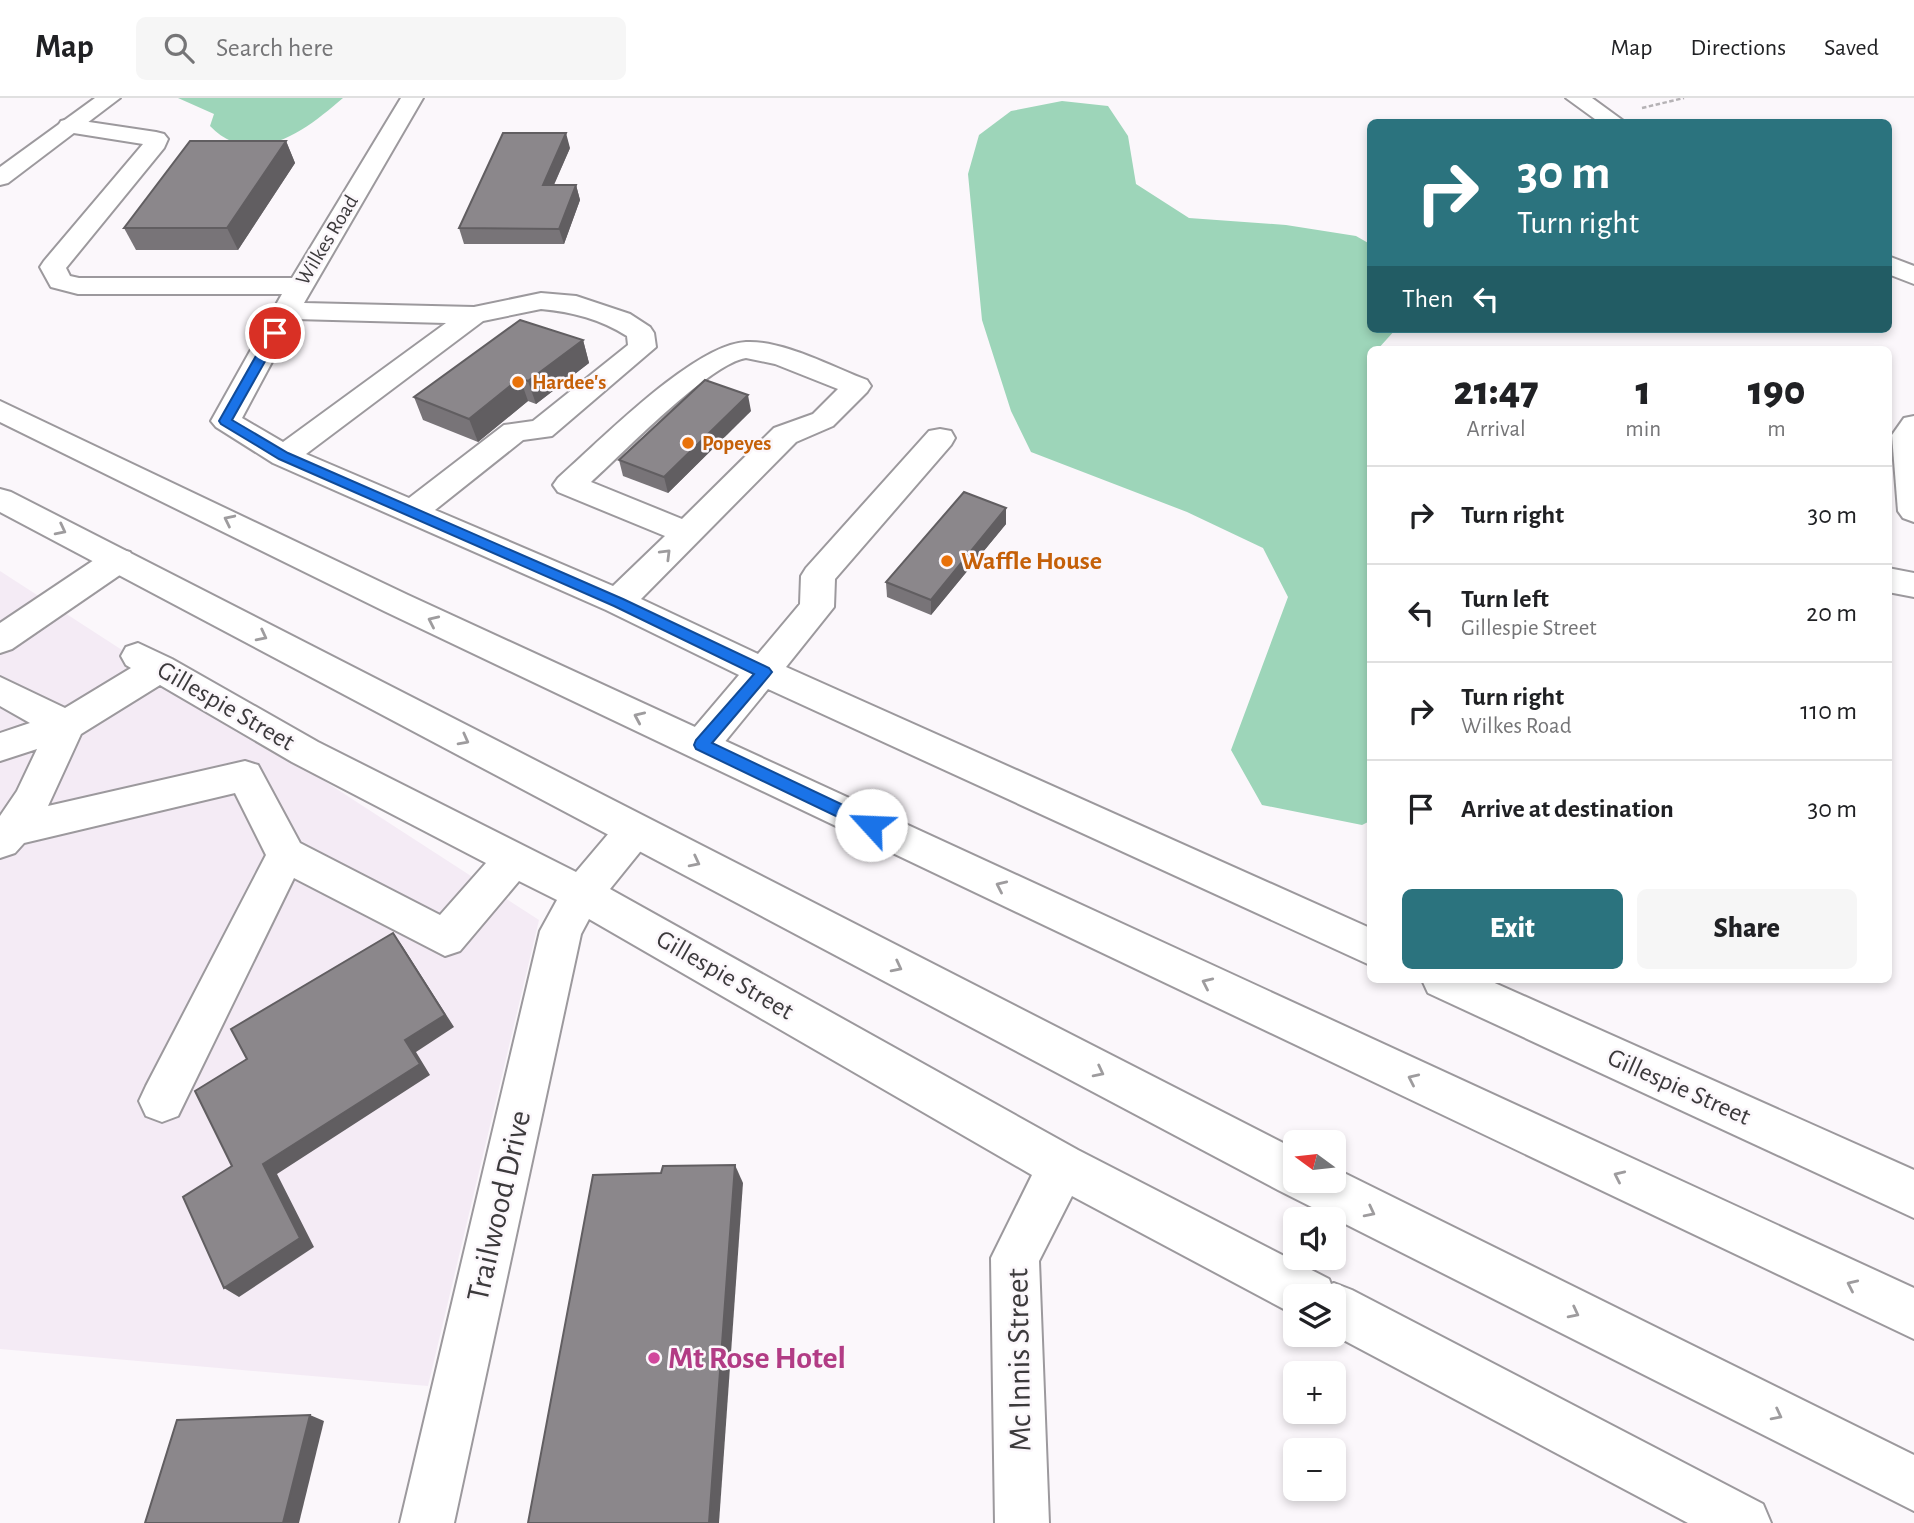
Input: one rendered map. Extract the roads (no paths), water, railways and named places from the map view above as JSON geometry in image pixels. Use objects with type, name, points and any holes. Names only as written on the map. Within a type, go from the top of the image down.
[{"type":"main road","points":[[0,178],[109,98]]},
{"type":"main road","name":"Wilkes Road","points":[[284,456],[226,421],[300,286],[412,98]]},
{"type":"main road","points":[[1577,98],[1609,119]]},
{"type":"main road","points":[[69,126],[156,139],[156,144],[53,268],[60,281],[78,286],[300,286]]},
{"type":"main road","points":[[1892,266],[1914,276]]},
{"type":"main road","points":[[287,311],[474,315],[541,301],[576,303],[620,320],[640,333],[642,347],[541,429],[515,432]]},
{"type":"main road","points":[[284,456],[474,315]]},
{"type":"main road","points":[[413,511],[515,432],[599,363],[607,352],[603,342],[587,331],[562,324],[535,325],[518,333]]},
{"type":"main road","points":[[618,602],[688,533],[785,435],[823,420],[856,386],[764,352],[746,350],[706,365],[569,485],[688,533]]},
{"type":"main road","points":[[366,395],[413,394]]},
{"type":"main road","points":[[0,410],[408,609],[1914,1314]]},
{"type":"main road","points":[[1914,425],[1907,435],[1914,505]]},
{"type":"main road","points":[[701,745],[817,607],[818,576],[940,438]]},
{"type":"main road","points":[[284,456],[618,602],[764,672],[1367,946]]},
{"type":"main road","points":[[0,499],[1283,1168]]},
{"type":"main road","points":[[0,640],[118,560]]},
{"type":"main road","points":[[1892,581],[1914,585]]},
{"type":"main road","name":"Gillespie Street","points":[[66,725],[149,662],[305,752],[582,894],[1062,1166],[1286,1284]]},
{"type":"main road","points":[[0,690],[66,725]]},
{"type":"main road","points":[[0,747],[66,725]]},
{"type":"main road","points":[[6,837],[48,767],[66,725]]},
{"type":"main road","points":[[6,837],[245,776],[286,855],[445,938],[515,858]]},
{"type":"main road","name":"Trailwood Drive","points":[[427,1523],[561,931],[582,894],[634,831]]},
{"type":"main road","points":[[162,1101],[286,855]]},
{"type":"main road","name":"Gillespie Street","points":[[1450,983],[1914,1194]]},
{"type":"main road","name":"Mc Innis Street","points":[[1022,1523],[1015,1258],[1062,1166]]},
{"type":"main road","points":[[1335,1194],[1914,1484]]},
{"type":"main road","points":[[1346,1314],[1744,1523]]},
{"type":"place","name":"Hardee's","points":[[518,382]]},
{"type":"place","name":"Popeyes","points":[[688,443]]},
{"type":"place","name":"Waffle House","points":[[947,561]]},
{"type":"place","name":"Mt Rose Hotel","points":[[654,1358]]}]
